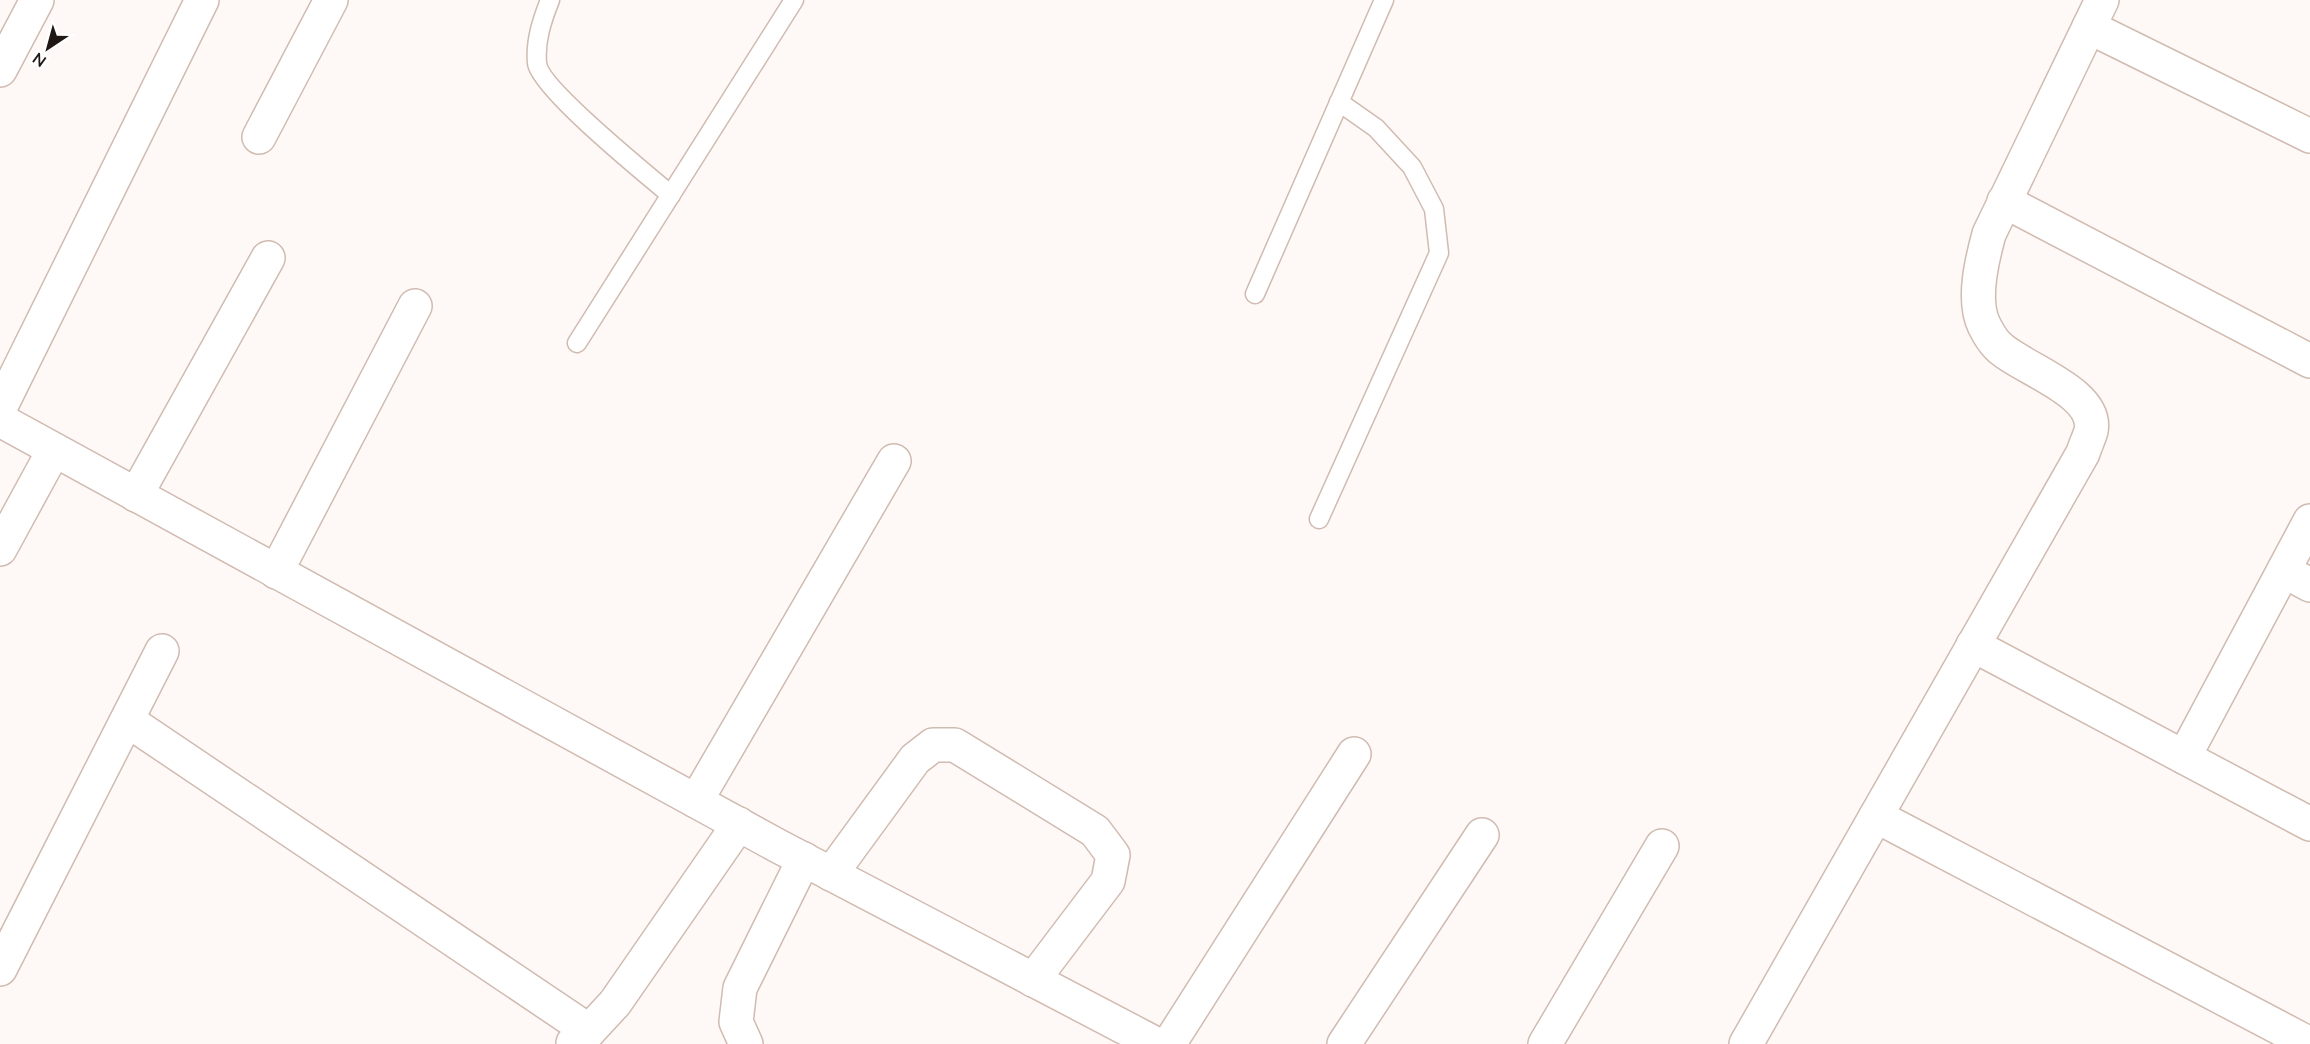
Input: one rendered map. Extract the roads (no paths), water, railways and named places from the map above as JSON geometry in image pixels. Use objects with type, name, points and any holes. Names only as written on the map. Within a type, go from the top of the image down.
[{"type":"street","points":[[0,70],[37,0]]},
{"type":"street","points":[[0,408],[202,0]]},
{"type":"street","points":[[258,137],[331,0]]},
{"type":"street","points":[[1746,1044],[2083,453],[2091,429],[2089,413],[2077,397],[1997,345],[1983,324],[1979,297],[1981,264],[1989,234],[2095,13],[2310,136]]},
{"type":"street","points":[[2004,201],[2310,361]]},
{"type":"street","points":[[136,495],[268,258]]},
{"type":"street","points":[[276,572],[415,306]]},
{"type":"street","points":[[0,420],[696,801],[1156,1044]]},
{"type":"street","points":[[0,549],[54,450]]},
{"type":"street","points":[[696,801],[894,461]]},
{"type":"street","points":[[2184,757],[2297,578],[2310,521]]},
{"type":"street","points":[[1973,645],[2310,824]]},
{"type":"street","points":[[0,969],[162,651]]},
{"type":"street","points":[[127,720],[580,1037],[615,1003],[739,824]]},
{"type":"street","points":[[746,1044],[736,1022],[740,988],[818,866],[915,759],[933,745],[955,745],[1095,831],[1113,855],[1107,881],[1034,980]]},
{"type":"street","points":[[1169,1044],[1354,754]]},
{"type":"street","points":[[1876,816],[2310,1044]]},
{"type":"street","points":[[1344,1044],[1482,836]]},
{"type":"street","points":[[1545,1044],[1662,846]]},
{"type":"lane","points":[[550,0],[539,28],[537,65],[560,98],[671,195]]},
{"type":"lane","points":[[577,343],[794,0]]},
{"type":"lane","points":[[1255,294],[1384,0]]},
{"type":"lane","points":[[1319,519],[1439,253],[1434,209],[1412,167],[1376,128],[1339,102]]}]
